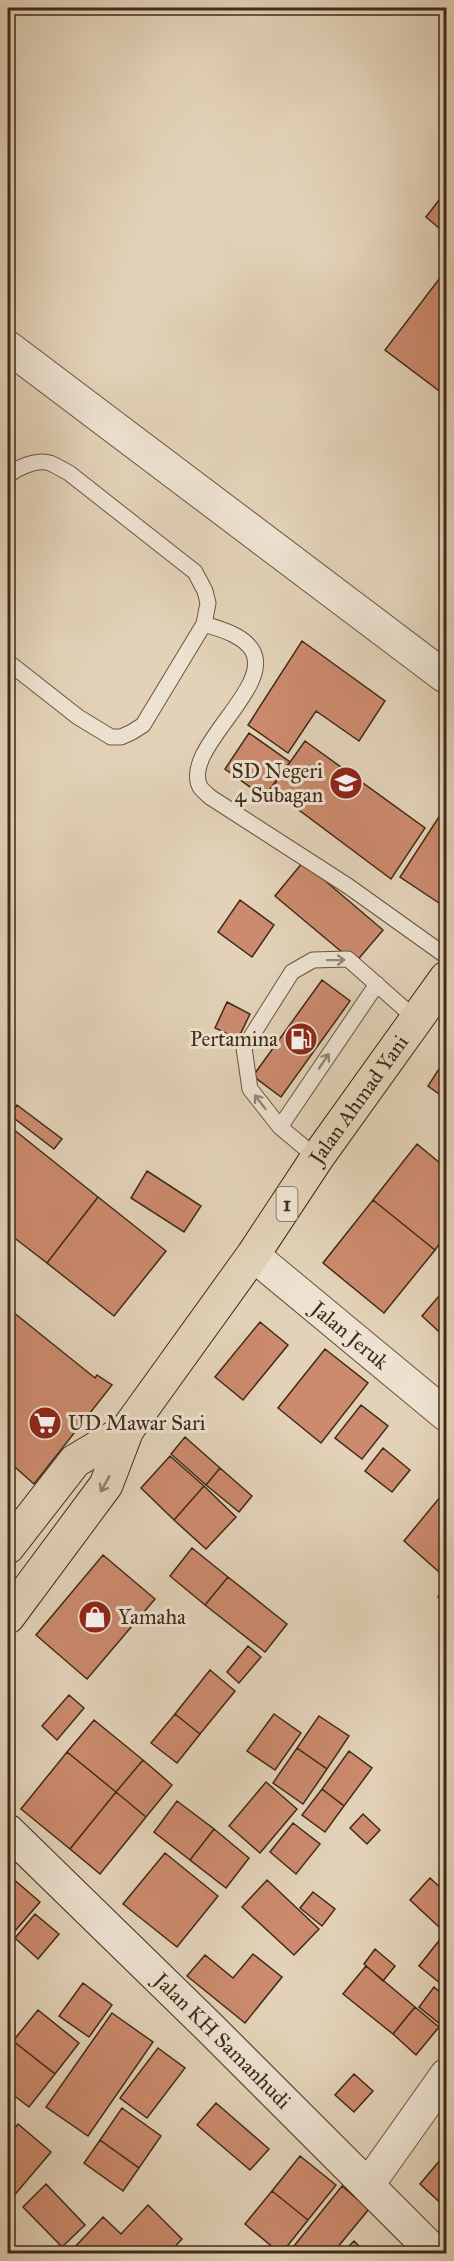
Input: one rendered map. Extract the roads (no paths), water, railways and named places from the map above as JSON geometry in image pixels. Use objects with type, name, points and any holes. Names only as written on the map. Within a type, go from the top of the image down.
[{"type":"highway","name":"Jalan Ahmad Yani","points":[[8,1617],[106,1485],[127,1430],[253,1255],[317,1158],[447,978]]},
{"type":"highway","name":"Jalan Ahmad Yani","points":[[8,1547],[75,1461],[127,1430]]},
{"type":"main road","name":"Jalan KH Samanhudi","points":[[8,1831],[217,2034],[436,2253]]},
{"type":"street","points":[[8,347],[444,676]]},
{"type":"street","name":"Jalan Jeruk","points":[[253,1255],[447,1415]]},
{"type":"street","points":[[368,2185],[447,2075]]},
{"type":"lane","points":[[8,476],[12,471],[49,462],[69,473],[195,573],[206,591],[208,603],[204,624],[143,725],[121,737],[111,736],[78,717],[8,662]]},
{"type":"lane","points":[[204,624],[230,633],[243,641],[252,650],[256,661],[255,676],[249,687],[207,747],[198,772],[200,786],[210,797],[348,886],[447,956]]},
{"type":"lane","points":[[317,1158],[279,1126],[250,1089],[244,1047],[292,972],[313,960],[348,959],[416,1019]]},
{"type":"lane","points":[[279,1126],[377,984]]},
{"type":"place","name":"SD Negeri 4 Subagan","points":[[346,783]]},
{"type":"place","name":"Pertamina","points":[[301,1039]]},
{"type":"place","name":"UD Mawar Sari","points":[[45,1423]]},
{"type":"place","name":"Yamaha","points":[[95,1617]]}]
